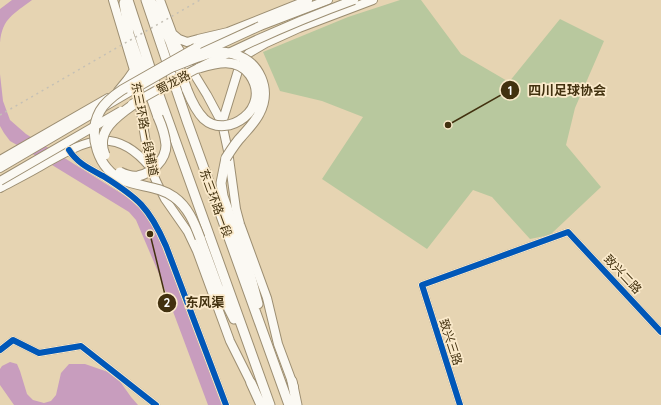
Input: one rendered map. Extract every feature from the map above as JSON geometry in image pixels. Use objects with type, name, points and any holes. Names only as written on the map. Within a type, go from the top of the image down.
[{"type":"highway","points":[[123,0],[129,34],[163,132],[166,146],[164,156],[155,168],[138,176],[128,176],[119,172],[107,159],[102,145],[103,135],[108,126],[116,117],[137,102]]},
{"type":"highway","name":"东三环路一段","points":[[128,0],[159,95],[270,405]]},
{"type":"highway","name":"东三环路一段","points":[[146,0],[187,121],[289,405]]},
{"type":"highway","points":[[150,0],[170,41],[187,90],[196,109],[204,119],[212,124],[220,126],[231,124],[240,120],[249,113],[257,98],[257,89],[253,79],[247,71],[239,65],[230,63],[219,63],[199,68]]},
{"type":"highway","points":[[255,363],[218,287],[190,213],[175,197],[165,192],[155,188],[138,185],[114,175],[100,158],[96,146],[95,134],[98,118],[104,104],[122,90],[217,38],[260,26]]},
{"type":"highway","points":[[172,67],[210,53],[222,52],[237,55],[248,60],[257,68],[262,79],[265,91],[263,104],[259,115],[226,158],[221,183],[223,196],[250,274],[271,356]]},
{"type":"highway","points":[[292,381],[297,405]]},
{"type":"highway","points":[[251,383],[260,405]]},
{"type":"main road","name":"东三环路一段辅道","points":[[113,0],[134,70],[150,167],[165,199],[188,232],[197,251],[230,341],[251,383]]},
{"type":"main road","points":[[160,0],[177,46],[222,123],[228,151],[236,209],[240,224],[267,298],[278,344],[300,405]]},
{"type":"main road","points":[[173,34],[179,39],[187,42],[228,32],[308,0]]},
{"type":"main road","name":"蜀龙路","points":[[0,168],[172,67],[260,26],[328,0]]},
{"type":"main road","name":"蜀龙路","points":[[0,181],[199,68],[265,36],[354,0]]},
{"type":"main road","points":[[222,123],[241,61],[248,53],[299,28],[373,0]]},
{"type":"main road","points":[[0,160],[107,99],[120,89],[134,70]]},
{"type":"main road","points":[[0,188],[68,151],[98,140],[111,140],[132,148],[142,156],[150,167]]},
{"type":"street","points":[[68,151],[81,163],[125,190],[139,201],[148,211],[158,228],[171,259],[226,405]]},
{"type":"street","name":"致兴三路","points":[[460,405],[422,286],[568,232]]},
{"type":"street","name":"致兴二路","points":[[568,232],[661,332]]},
{"type":"street","points":[[0,350],[13,340],[39,353],[81,346],[156,405]]},
{"type":"green space","points":[[400,0],[421,0],[461,54],[509,82],[560,19],[604,41],[575,108],[566,145],[601,187],[550,235],[530,239],[492,197],[473,190],[427,249],[322,179],[363,117],[322,101],[280,91],[263,52],[348,17]]},
{"type":"shaded area","points":[[12,0],[32,0],[14,13],[6,22],[1,35],[0,43],[0,9]]},
{"type":"shaded area","points":[[0,74],[3,101],[10,120],[26,134],[135,202],[145,212],[158,234],[224,405],[208,405],[159,274],[136,220],[129,212],[10,141],[0,126]]},
{"type":"shaded area","points":[[10,362],[17,364],[27,394],[33,400],[44,403],[51,401],[56,395],[61,373],[69,364],[85,364],[111,373],[119,380],[138,405],[14,405],[0,385],[0,369],[2,366]]},
{"type":"railway","points":[[0,115],[200,0]]},
{"type":"cycle path","points":[[69,150],[72,155],[84,165],[103,176],[134,198],[154,222],[166,246],[226,405]]},
{"type":"cycle path","points":[[460,405],[422,285],[568,232],[661,332]]},
{"type":"cycle path","points":[[0,350],[13,340],[39,353],[81,346],[156,405]]},
{"type":"place","name":"四川足球协会","points":[[448,125]]},
{"type":"place","name":"东风渠","points":[[150,234]]}]
